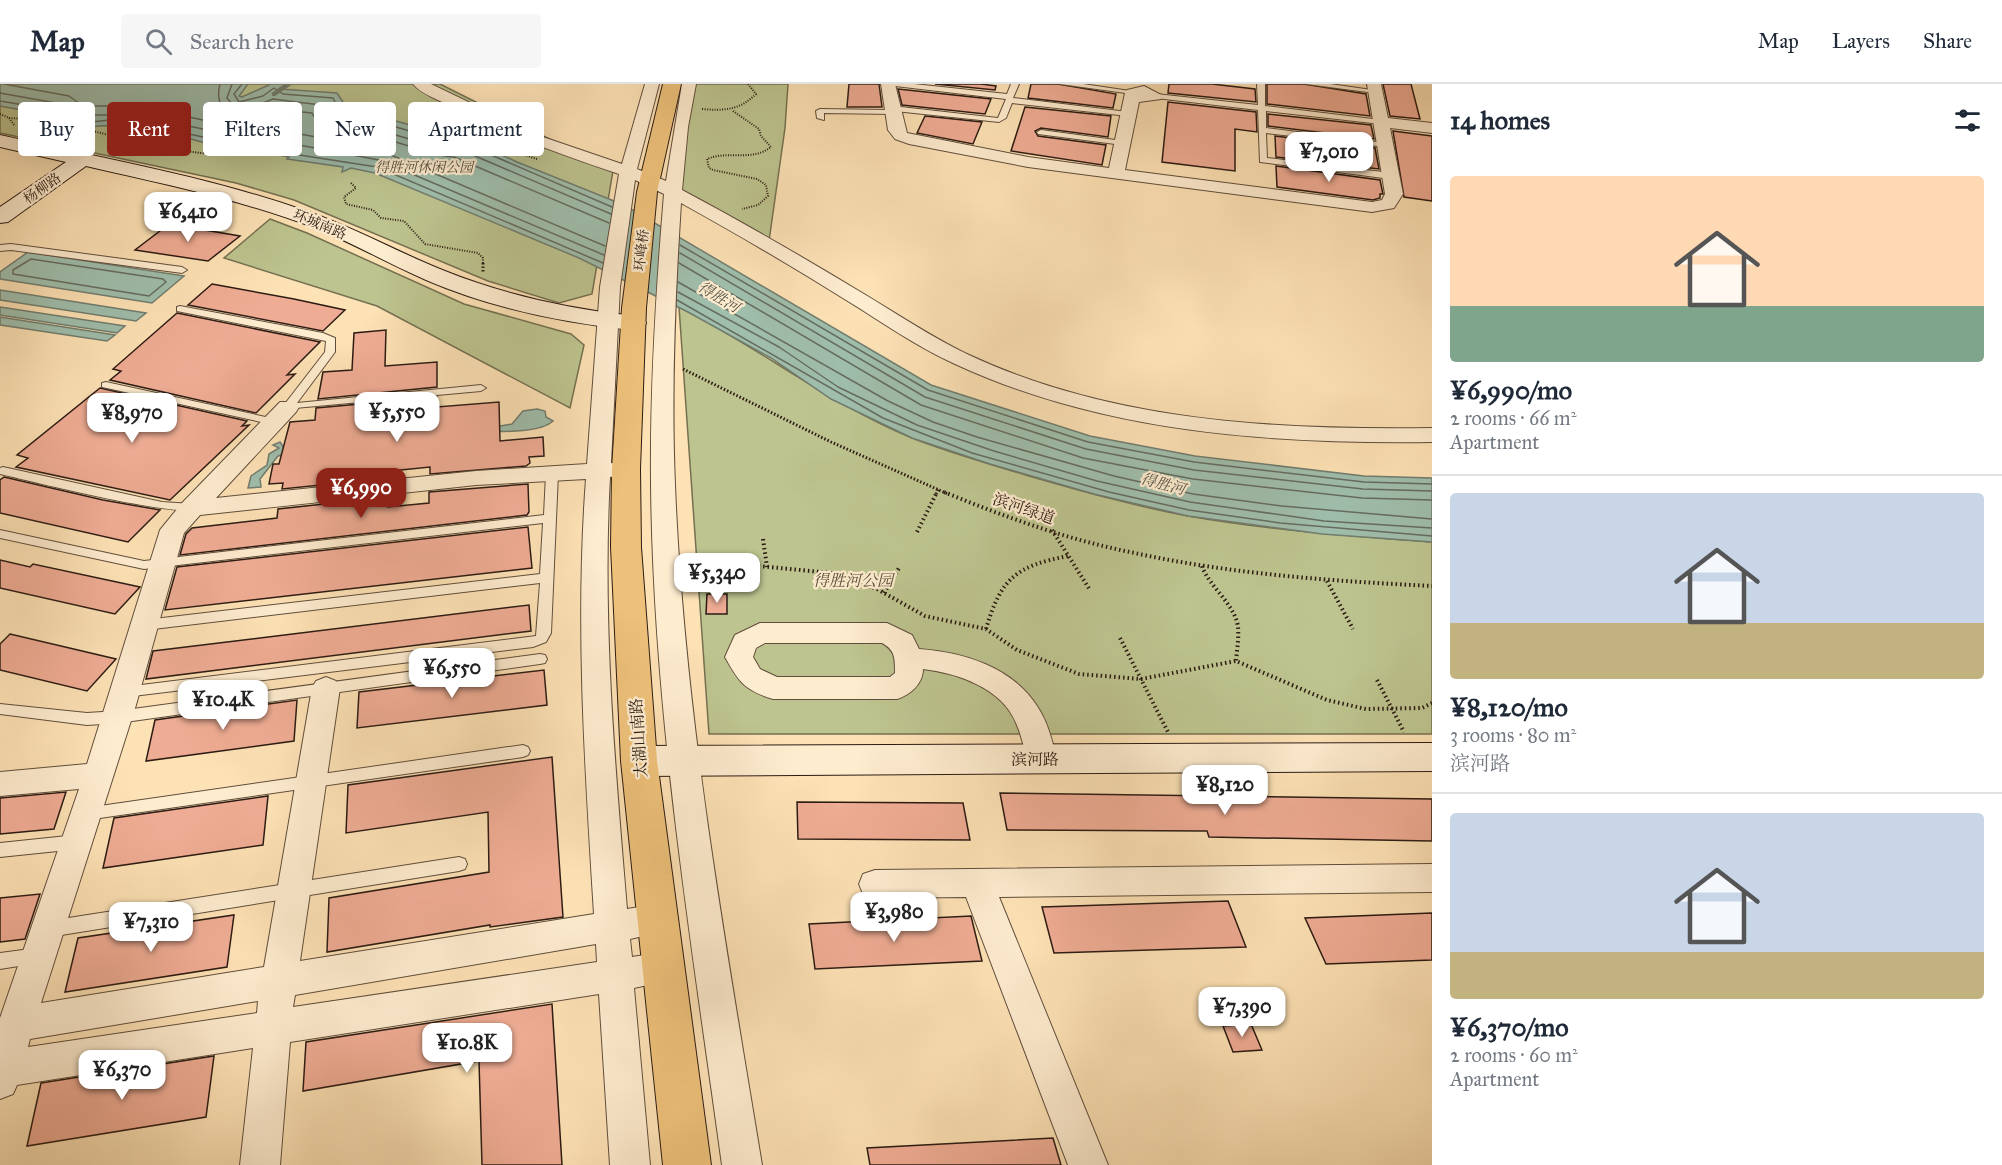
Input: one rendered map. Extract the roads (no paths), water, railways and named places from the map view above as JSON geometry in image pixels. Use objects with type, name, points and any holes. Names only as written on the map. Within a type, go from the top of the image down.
[{"type":"main road","points":[[648,186],[672,84]]},
{"type":"main road","name":"环城南路","points":[[0,141],[240,195],[285,208],[436,276],[484,293],[578,317],[635,317]]},
{"type":"main road","name":"杨柳路","points":[[0,217],[83,159]]},
{"type":"main road","name":"环峰桥","points":[[635,317],[648,186]]},
{"type":"main road","name":"太湖山南路","points":[[635,317],[612,470],[626,547],[639,761],[687,1165]]},
{"type":"main road","name":"滨河路","points":[[639,761],[1424,757]]},
{"type":"street","points":[[420,84],[539,141],[628,176],[673,197],[797,262],[924,340],[965,361],[1086,404],[1215,427],[1298,434],[1432,435]]},
{"type":"street","points":[[651,84],[628,176],[610,287],[635,317],[663,366],[662,491],[671,629],[685,761],[742,1165]]},
{"type":"street","points":[[635,317],[673,197],[678,129],[689,84]]},
{"type":"street","points":[[888,84],[896,130],[901,136],[915,141],[1028,162],[1372,207],[1388,204],[1394,198],[1374,88]]},
{"type":"street","points":[[1116,174],[1128,114],[1142,91]]},
{"type":"street","points":[[1381,122],[1432,128]]},
{"type":"street","points":[[281,414],[172,530],[122,705],[16,1024],[2,1075],[273,1028],[663,968]]},
{"type":"street","points":[[191,508],[476,478],[612,470],[594,605],[602,793],[630,1165]]},
{"type":"street","points":[[760,633],[887,633],[902,642],[909,658],[909,676],[897,688],[773,688],[750,676],[739,657],[745,642],[760,633]]},
{"type":"street","points":[[909,658],[970,667],[1010,692],[1028,716],[1042,759]]},
{"type":"street","points":[[260,1165],[279,981],[326,688]]},
{"type":"street","points":[[0,784],[99,775]]},
{"type":"street","points":[[875,884],[1432,878]]},
{"type":"street","points":[[977,883],[1089,1165]]},
{"type":"street","points":[[16,1024],[658,919]]},
{"type":"lane","points":[[895,84],[1128,114]]},
{"type":"lane","points":[[821,118],[820,111],[892,110],[996,120],[1002,118],[1015,84]]},
{"type":"lane","points":[[1064,84],[1142,91],[1381,122]]},
{"type":"lane","points":[[1261,84],[1263,160],[1391,176]]},
{"type":"lane","points":[[1310,84],[1374,88]]},
{"type":"lane","points":[[1262,130],[1385,145]]},
{"type":"lane","points":[[1041,132],[1123,142]]},
{"type":"lane","points":[[0,248],[11,247],[182,270]]},
{"type":"lane","points":[[180,309],[323,336],[331,340],[330,352],[281,414]]},
{"type":"lane","points":[[106,385],[281,414],[481,388]]},
{"type":"lane","points":[[3,471],[162,506],[191,508]]},
{"type":"lane","points":[[0,709],[87,718],[122,705],[541,639],[544,633],[552,474]]},
{"type":"lane","points":[[0,534],[133,564],[163,563],[550,518]]},
{"type":"lane","points":[[145,625],[547,578]]},
{"type":"lane","points":[[122,705],[326,688],[540,659]]},
{"type":"lane","points":[[0,850],[81,828],[311,782],[523,751]]},
{"type":"lane","points":[[0,961],[43,943],[294,890],[459,864]]},
{"type":"water","name":"得胜河","points":[[0,84],[248,84],[239,96],[242,97],[271,84],[286,84],[279,89],[337,93],[343,102],[314,102],[314,156],[396,156],[396,121],[408,124],[408,156],[504,156],[624,205],[931,385],[1090,436],[1195,456],[1364,476],[1432,478],[1432,542],[1322,534],[1188,516],[1094,494],[990,464],[912,438],[831,399],[771,358],[688,312],[579,258],[375,173],[351,168],[342,172],[343,167],[287,159],[289,157],[284,156],[302,156],[302,102],[203,102],[203,142],[191,139],[191,102],[107,102],[107,126],[95,127],[95,102],[18,102],[18,109],[0,106]]},
{"type":"water","points":[[28,252],[184,276],[152,303],[0,279],[0,272]]},
{"type":"water","points":[[0,290],[146,313],[136,321],[0,300]]},
{"type":"water","points":[[0,307],[125,326],[117,333],[0,315]]},
{"type":"water","points":[[0,317],[115,335],[107,341],[0,325]]},
{"type":"water","points":[[537,409],[545,411],[546,417],[553,421],[548,425],[523,430],[490,431],[295,452],[278,456],[260,479],[261,487],[248,488],[251,476],[267,465],[269,454],[279,448],[273,445],[280,442],[284,448],[489,428],[512,424],[523,411]]},
{"type":"waterway","points":[[274,94],[289,84]]},
{"type":"park label","name":"得胜河休闲公园","points":[[424,167]]},
{"type":"park label","name":"得胜河公园","points":[[853,580]]}]
